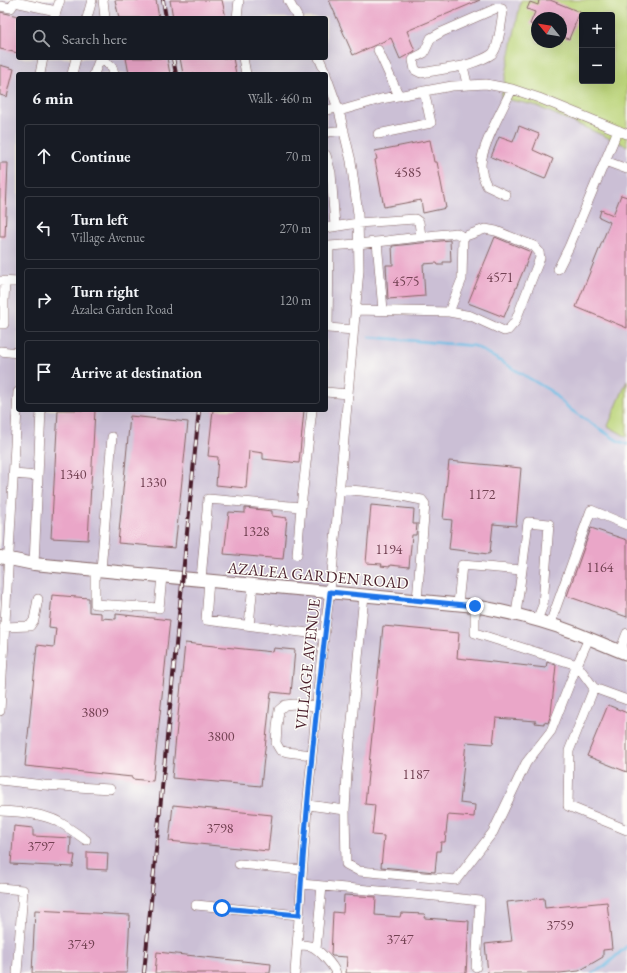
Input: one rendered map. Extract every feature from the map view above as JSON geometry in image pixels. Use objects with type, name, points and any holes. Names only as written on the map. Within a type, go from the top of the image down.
[{"type":"main road","name":"AZALEA GARDEN ROAD","points":[[4,558],[34,564],[475,606],[516,614],[550,624],[624,653]]},
{"type":"street","points":[[0,6],[11,8],[15,2],[25,2],[55,15],[60,0]]},
{"type":"street","points":[[88,16],[92,0]]},
{"type":"street","points":[[103,0],[105,16]]},
{"type":"street","points":[[237,16],[239,0]]},
{"type":"street","points":[[288,0],[297,16]]},
{"type":"street","points":[[497,8],[502,9],[503,12],[496,48],[493,53],[486,58],[463,66],[421,73],[415,70],[413,60],[424,53],[431,38],[497,8]]},
{"type":"street","points":[[378,50],[399,96]]},
{"type":"street","points":[[40,72],[43,60]]},
{"type":"street","points":[[72,72],[76,60]]},
{"type":"street","points":[[95,72],[99,60]]},
{"type":"street","points":[[102,60],[112,68],[113,72]]},
{"type":"street","points":[[243,60],[246,72]]},
{"type":"street","name":"VILLAGE AVENUE","points":[[320,60],[325,72]]},
{"type":"street","points":[[463,66],[466,84]]},
{"type":"street","name":"VILLAGE AVENUE","points":[[296,973],[302,870],[312,755],[324,635],[330,592],[338,489],[356,310],[360,244],[355,186],[344,130],[328,80]]},
{"type":"street","points":[[328,110],[466,84],[486,84],[512,89],[539,98],[627,134]]},
{"type":"street","points":[[506,195],[487,186],[483,178],[481,165],[485,149],[512,89]]},
{"type":"street","points":[[378,134],[431,123],[424,91]]},
{"type":"street","points":[[328,132],[344,130]]},
{"type":"street","points":[[558,269],[569,247],[618,130]]},
{"type":"street","points":[[605,161],[627,169]]},
{"type":"street","points":[[328,162],[331,173],[335,226]]},
{"type":"street","points":[[328,228],[415,219],[419,222],[421,236]]},
{"type":"street","points":[[328,246],[360,244],[456,233],[463,237],[485,229],[496,231],[534,246],[540,258],[515,322],[508,330],[504,331],[496,328],[471,316],[449,312],[356,310]]},
{"type":"street","points":[[449,312],[462,279],[463,237]]},
{"type":"street","points":[[377,242],[382,310]]},
{"type":"street","points":[[0,324],[4,324],[2,301],[3,281],[16,282]]},
{"type":"street","points":[[328,328],[354,330]]},
{"type":"street","points":[[0,351],[16,353]]},
{"type":"street","points":[[328,392],[348,394]]},
{"type":"street","points":[[0,711],[1,657],[4,627],[4,558],[14,474],[17,412]]},
{"type":"street","points":[[34,564],[41,412]]},
{"type":"street","points":[[297,555],[312,412]]},
{"type":"street","points":[[112,437],[95,604],[159,608],[162,576]]},
{"type":"street","points":[[14,474],[38,476]]},
{"type":"street","points":[[338,489],[393,494],[422,500],[425,504],[417,600]]},
{"type":"street","points":[[301,507],[208,499],[205,580],[206,620],[324,635]]},
{"type":"street","points":[[550,624],[591,510],[627,525]]},
{"type":"street","points":[[516,614],[528,522],[548,524],[544,605],[537,620]]},
{"type":"street","points":[[458,604],[462,565],[522,570]]},
{"type":"street","points":[[249,626],[253,584]]},
{"type":"street","points":[[364,595],[345,810],[346,864],[359,872],[456,880],[493,832],[526,763],[551,731],[589,638]]},
{"type":"street","points":[[4,627],[30,626],[34,620],[38,599]]},
{"type":"street","points":[[475,606],[475,633],[577,665],[594,688],[627,700]]},
{"type":"street","points":[[624,653],[627,633]]},
{"type":"street","points":[[594,688],[569,751],[568,806],[627,830]]},
{"type":"street","points":[[312,755],[280,750],[276,743],[277,727],[279,710],[285,705],[294,704],[317,706]]},
{"type":"street","points":[[0,780],[44,785],[110,789]]},
{"type":"street","points":[[308,805],[345,810]]},
{"type":"street","points":[[0,811],[32,814],[44,817],[60,823],[86,840]]},
{"type":"street","points":[[240,864],[302,870]]},
{"type":"street","points":[[301,884],[480,901],[476,967]]},
{"type":"street","points":[[316,949],[322,886]]},
{"type":"street","points":[[0,888],[23,890],[17,973]]},
{"type":"street","points":[[196,905],[299,915]]},
{"type":"street","points":[[297,945],[310,946],[316,949],[331,964],[336,973]]},
{"type":"shaded area","points":[[0,0],[521,0],[501,98],[534,105],[627,146],[627,381],[608,426],[627,437],[627,973],[0,973]]},
{"type":"green space","points":[[521,0],[627,0],[627,146],[534,105],[501,98]]},
{"type":"green space","points":[[627,381],[627,437],[608,426]]},
{"type":"building","points":[[115,0],[156,0],[159,16],[119,16]]},
{"type":"building","points":[[170,0],[222,0],[226,16],[173,16]]},
{"type":"building","points":[[329,0],[480,0],[407,31],[415,51],[400,59],[391,38],[353,55]]},
{"type":"building","points":[[539,0],[550,0],[580,12],[569,39],[567,38],[567,12],[535,12],[527,9],[530,2],[538,5]]},
{"type":"building","points":[[0,12],[18,16],[16,16],[16,53],[0,49]]},
{"type":"building","points":[[126,60],[167,60],[170,72],[129,72]]},
{"type":"building","points":[[180,60],[233,60],[236,72],[183,72]]},
{"type":"building","points":[[0,65],[14,69],[7,97],[0,95]]},
{"type":"building","points":[[519,126],[539,134],[533,150],[553,159],[545,179],[491,157],[499,137],[513,142]]},
{"type":"building","points":[[430,140],[434,162],[437,162],[446,208],[423,213],[421,200],[384,207],[375,160],[377,159],[375,151]]},
{"type":"building","points":[[0,163],[8,163],[5,237],[0,237]]},
{"type":"building","points":[[621,195],[627,197],[627,328],[576,307],[610,222],[599,217],[601,210],[613,215]]},
{"type":"building","points":[[495,237],[531,252],[504,317],[468,303]]},
{"type":"building","points":[[450,240],[451,262],[443,262],[443,265],[438,265],[437,263],[423,264],[425,296],[388,299],[386,265],[393,265],[392,246]]},
{"type":"building","points":[[58,412],[95,412],[88,540],[51,538]]},
{"type":"building","points":[[213,412],[304,412],[299,463],[263,459],[263,453],[249,451],[246,488],[216,485],[218,457],[208,456]]},
{"type":"building","points":[[130,416],[188,422],[175,548],[118,543]]},
{"type":"building","points":[[449,461],[521,468],[516,526],[493,524],[490,553],[488,554],[449,549],[452,520],[443,519]]},
{"type":"building","points":[[371,505],[414,509],[413,524],[417,524],[416,535],[412,535],[409,567],[390,565],[390,567],[381,566],[382,564],[366,563]]},
{"type":"building","points":[[245,508],[272,511],[272,516],[287,518],[283,559],[224,554],[229,512],[245,513]]},
{"type":"building","points":[[591,528],[627,540],[627,617],[567,596]]},
{"type":"building","points":[[52,595],[89,598],[89,612],[101,613],[101,618],[116,619],[116,614],[170,620],[153,781],[132,779],[132,777],[25,766],[37,645],[54,647],[56,628],[49,627]]},
{"type":"building","points":[[383,626],[459,633],[457,658],[546,668],[547,662],[556,665],[551,714],[548,723],[544,722],[544,724],[535,723],[536,721],[496,718],[493,744],[466,742],[460,803],[475,805],[474,817],[448,815],[445,842],[441,842],[440,851],[437,851],[435,872],[381,867],[384,836],[372,835],[375,805],[365,804]]},
{"type":"building","points":[[185,643],[273,652],[274,648],[295,650],[291,694],[271,692],[261,786],[172,778]]},
{"type":"building","points":[[608,705],[627,713],[627,772],[587,756]]},
{"type":"building","points":[[173,805],[272,815],[268,851],[169,841]]},
{"type":"building","points":[[14,826],[33,828],[33,836],[71,838],[70,855],[75,855],[73,867],[11,864]]},
{"type":"building","points":[[87,852],[108,853],[107,870],[87,869]]},
{"type":"building","points":[[344,895],[376,897],[375,915],[400,917],[401,913],[425,914],[424,918],[469,921],[466,973],[346,973],[347,957],[331,955],[333,912],[343,913]]},
{"type":"building","points":[[544,898],[545,908],[607,902],[612,949],[603,950],[603,957],[579,971],[560,973],[488,973],[485,944],[512,941],[507,902]]},
{"type":"building","points":[[35,910],[130,915],[127,973],[32,973]]},
{"type":"building","points":[[157,952],[271,964],[270,973],[155,973]]},
{"type":"waterway","points":[[370,337],[475,346],[549,390],[571,410],[618,441],[627,444]]},
{"type":"waterway","points":[[592,973],[604,967],[627,946]]},
{"type":"railway","points":[[163,0],[166,16]]},
{"type":"railway","points":[[173,60],[176,72]]},
{"type":"railway","points":[[144,973],[199,412]]},
{"type":"route","points":[[222,908],[299,915],[320,670],[330,592],[475,606]]}]
